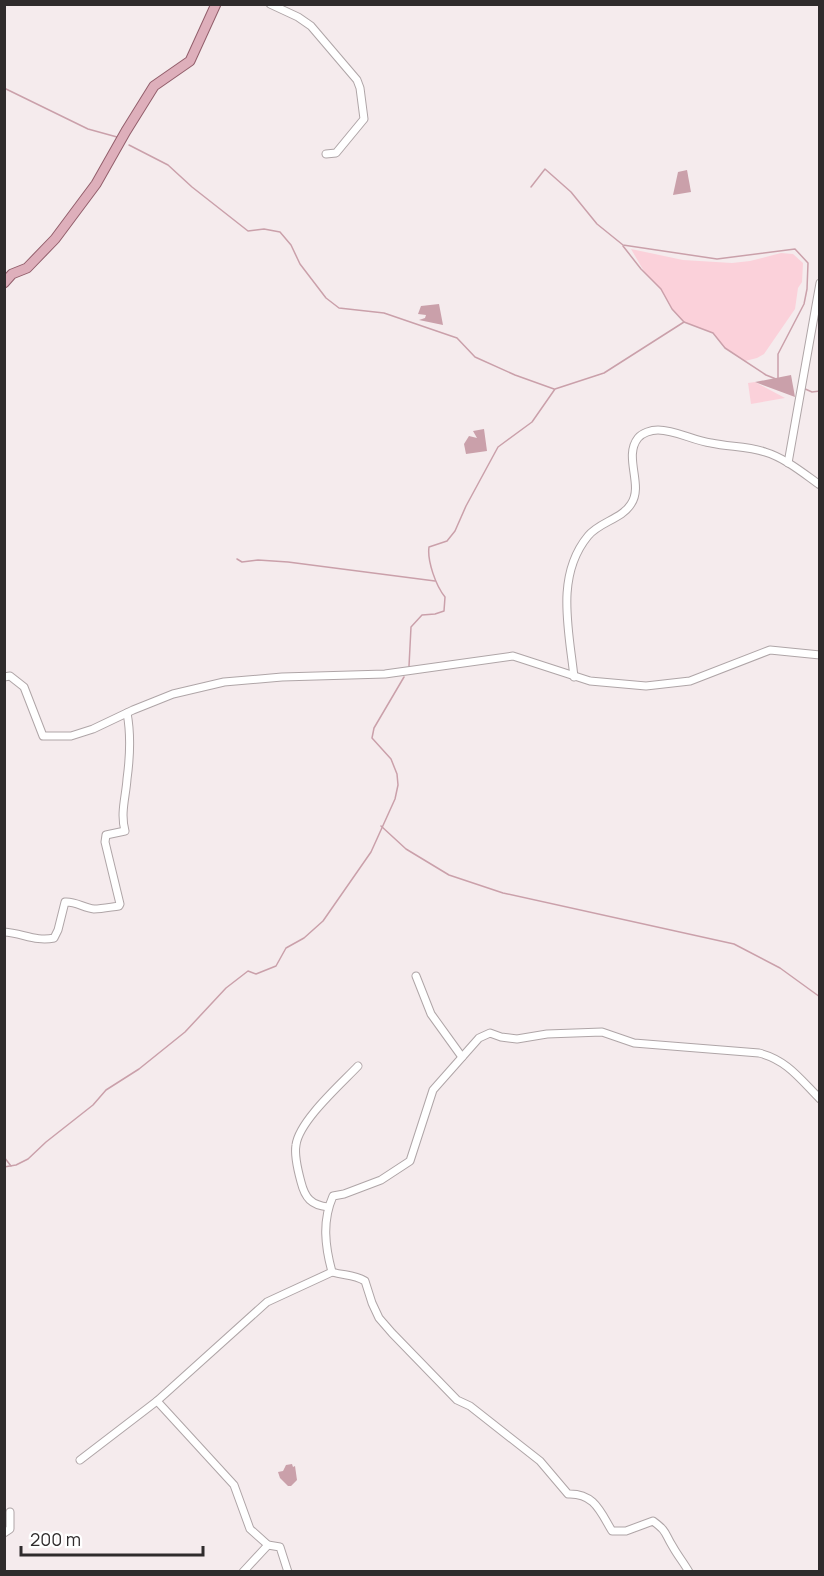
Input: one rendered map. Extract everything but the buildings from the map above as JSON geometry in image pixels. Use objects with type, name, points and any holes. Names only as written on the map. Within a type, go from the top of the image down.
[{"type":"main road","points":[[4,283],[12,274],[27,268],[55,239],[96,184],[154,86],[190,61],[216,4]]},
{"type":"street","points":[[270,4],[311,26],[357,80],[360,88],[364,119],[336,153],[326,154]]},
{"type":"street","points":[[788,463],[819,283]]},
{"type":"street","points":[[574,676],[566,609],[566,592],[571,565],[588,535],[628,509],[634,501],[632,449],[639,436],[660,430],[710,443],[766,452],[788,463],[819,485]]},
{"type":"street","points":[[4,677],[10,676],[24,687],[43,736],[71,736],[93,729],[127,712],[173,694],[225,682],[282,677],[385,674],[513,656],[590,681],[646,686],[690,681],[770,650],[819,654]]},
{"type":"street","points":[[4,932],[43,940],[54,938],[65,902],[93,909],[119,906],[105,842],[106,835],[124,831],[123,807],[128,779],[130,731],[127,712]]},
{"type":"street","points":[[416,976],[431,1014],[462,1057]]},
{"type":"street","points":[[332,1272],[327,1251],[326,1220],[333,1196],[381,1180],[410,1161],[433,1090],[479,1038],[490,1033],[517,1039],[547,1034],[602,1032],[634,1043],[774,1056],[790,1067],[819,1099]]},
{"type":"street","points":[[328,1207],[316,1206],[307,1200],[301,1183],[296,1144],[307,1120],[358,1066]]},
{"type":"street","points":[[80,1460],[157,1401],[267,1302],[332,1272],[341,1275],[353,1274],[365,1281],[379,1318],[458,1400],[477,1411],[540,1461],[568,1494],[580,1494],[592,1500],[612,1531],[626,1531],[653,1521],[666,1530],[673,1547],[689,1572]]},
{"type":"street","points":[[157,1401],[234,1485],[250,1529],[268,1545],[280,1547],[288,1572]]},
{"type":"street","points":[[4,1533],[10,1528],[10,1512]]},
{"type":"street","points":[[243,1572],[268,1545]]},
{"type":"shaded area","points":[[687,170],[691,192],[673,195],[678,172]]},
{"type":"shaded area","points":[[631,249],[683,260],[732,263],[781,253],[793,254],[803,263],[802,282],[798,288],[795,309],[764,354],[745,361],[725,348],[713,333],[684,322],[645,273]]},
{"type":"shaded area","points":[[439,304],[443,325],[419,320],[425,318],[426,315],[418,314],[421,306]]},
{"type":"shaded area","points":[[791,375],[795,397],[755,382]]},
{"type":"shaded area","points":[[755,382],[785,398],[751,404],[748,383]]},
{"type":"shaded area","points":[[484,429],[487,451],[466,454],[464,444],[469,436],[477,438],[473,431]]},
{"type":"shaded area","points":[[292,1464],[293,1467],[295,1466],[297,1480],[288,1486],[280,1478],[278,1472],[283,1471],[286,1465]]},
{"type":"waterway","points":[[4,88],[88,129],[117,137]]},
{"type":"waterway","points":[[129,145],[168,165],[248,231],[264,229],[280,232],[291,245],[300,264],[326,298],[339,308],[384,313],[457,338],[475,357],[554,389]]},
{"type":"waterway","points":[[531,187],[545,169],[571,192],[597,224],[623,245],[717,259],[795,249],[808,263],[807,289],[804,304],[778,354],[778,378]]},
{"type":"waterway","points":[[623,246],[661,289],[672,309],[684,322]]},
{"type":"waterway","points":[[409,666],[411,627],[422,615],[444,611],[445,597],[433,573],[429,559],[429,547],[447,541],[455,531],[498,447],[532,422],[555,389],[604,373],[684,322],[713,333],[725,348],[776,379]]},
{"type":"waterway","points":[[803,388],[812,392],[820,391]]},
{"type":"waterway","points":[[237,559],[242,562],[258,560],[288,562],[435,581]]},
{"type":"waterway","points":[[4,1167],[16,1165],[28,1159],[93,1105],[106,1090],[139,1069],[185,1032],[226,988],[248,971],[256,974],[276,966],[286,948],[304,938],[323,921],[371,852],[395,799],[398,785],[397,774],[391,759],[372,738],[374,728],[404,677]]},
{"type":"waterway","points":[[381,826],[406,849],[449,875],[503,893],[734,944],[780,968],[820,997]]},
{"type":"waterway","points":[[4,1157],[11,1166]]}]
